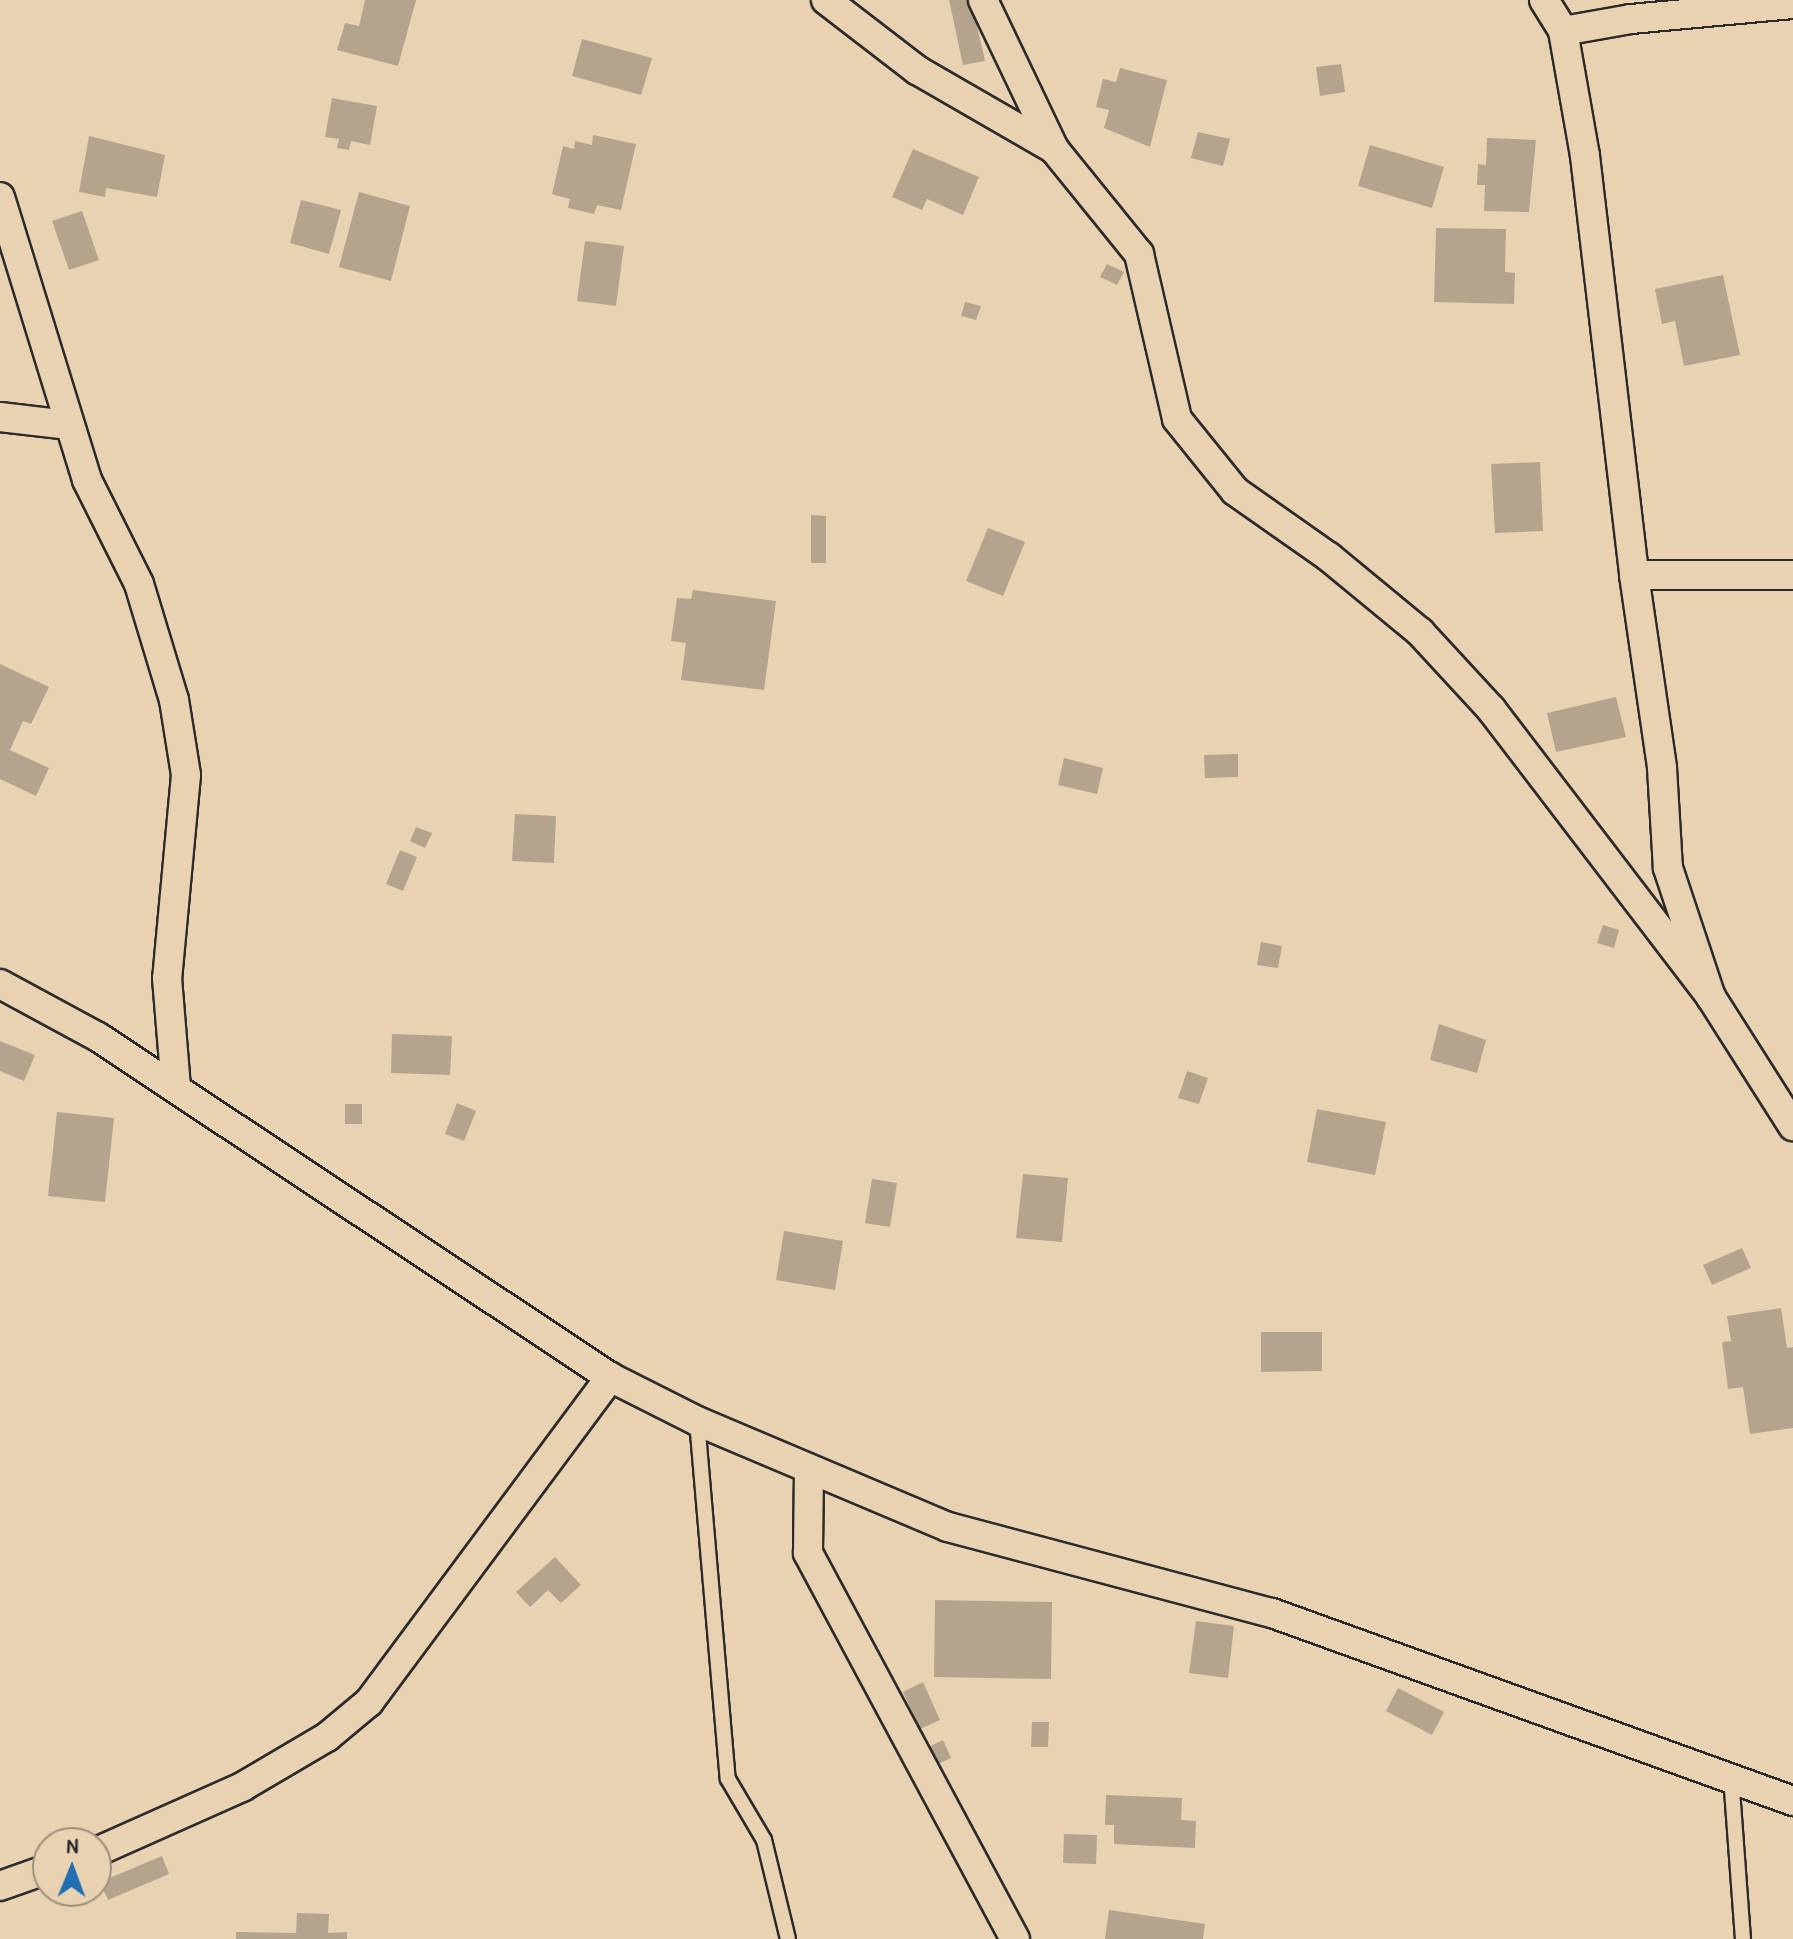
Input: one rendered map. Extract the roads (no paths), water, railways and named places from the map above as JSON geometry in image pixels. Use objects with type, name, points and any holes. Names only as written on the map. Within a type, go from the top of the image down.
[{"type":"street","points":[[826,0],[917,70],[1054,149]]},
{"type":"street","points":[[983,0],[1054,149],[1139,254],[1177,419],[1235,491],[1329,557],[1420,632],[1491,709],[1711,997],[1792,1124]]},
{"type":"street","points":[[1544,0],[1563,31],[1585,156],[1634,575],[1662,768],[1668,868],[1711,997]]},
{"type":"street","points":[[1563,31],[1631,19],[1793,4]]},
{"type":"street","points":[[0,197],[87,480],[139,584],[179,730],[186,775],[167,978],[176,1087]]},
{"type":"street","points":[[0,417],[68,425]]},
{"type":"street","points":[[1634,575],[1793,575]]},
{"type":"street","points":[[0,984],[98,1037],[176,1087],[610,1377],[697,1421],[948,1527],[1272,1613],[1607,1736],[1731,1776],[1793,1801]]},
{"type":"street","points":[[112,1845],[242,1787],[327,1737],[369,1702],[610,1377]]},
{"type":"street","points":[[809,1470],[808,1553],[1015,1939]]},
{"type":"street","points":[[0,1886],[32,1875]]},
{"type":"lane","points":[[697,1421],[728,1779],[764,1840],[788,1939]]},
{"type":"lane","points":[[1731,1776],[1743,1939]]}]
